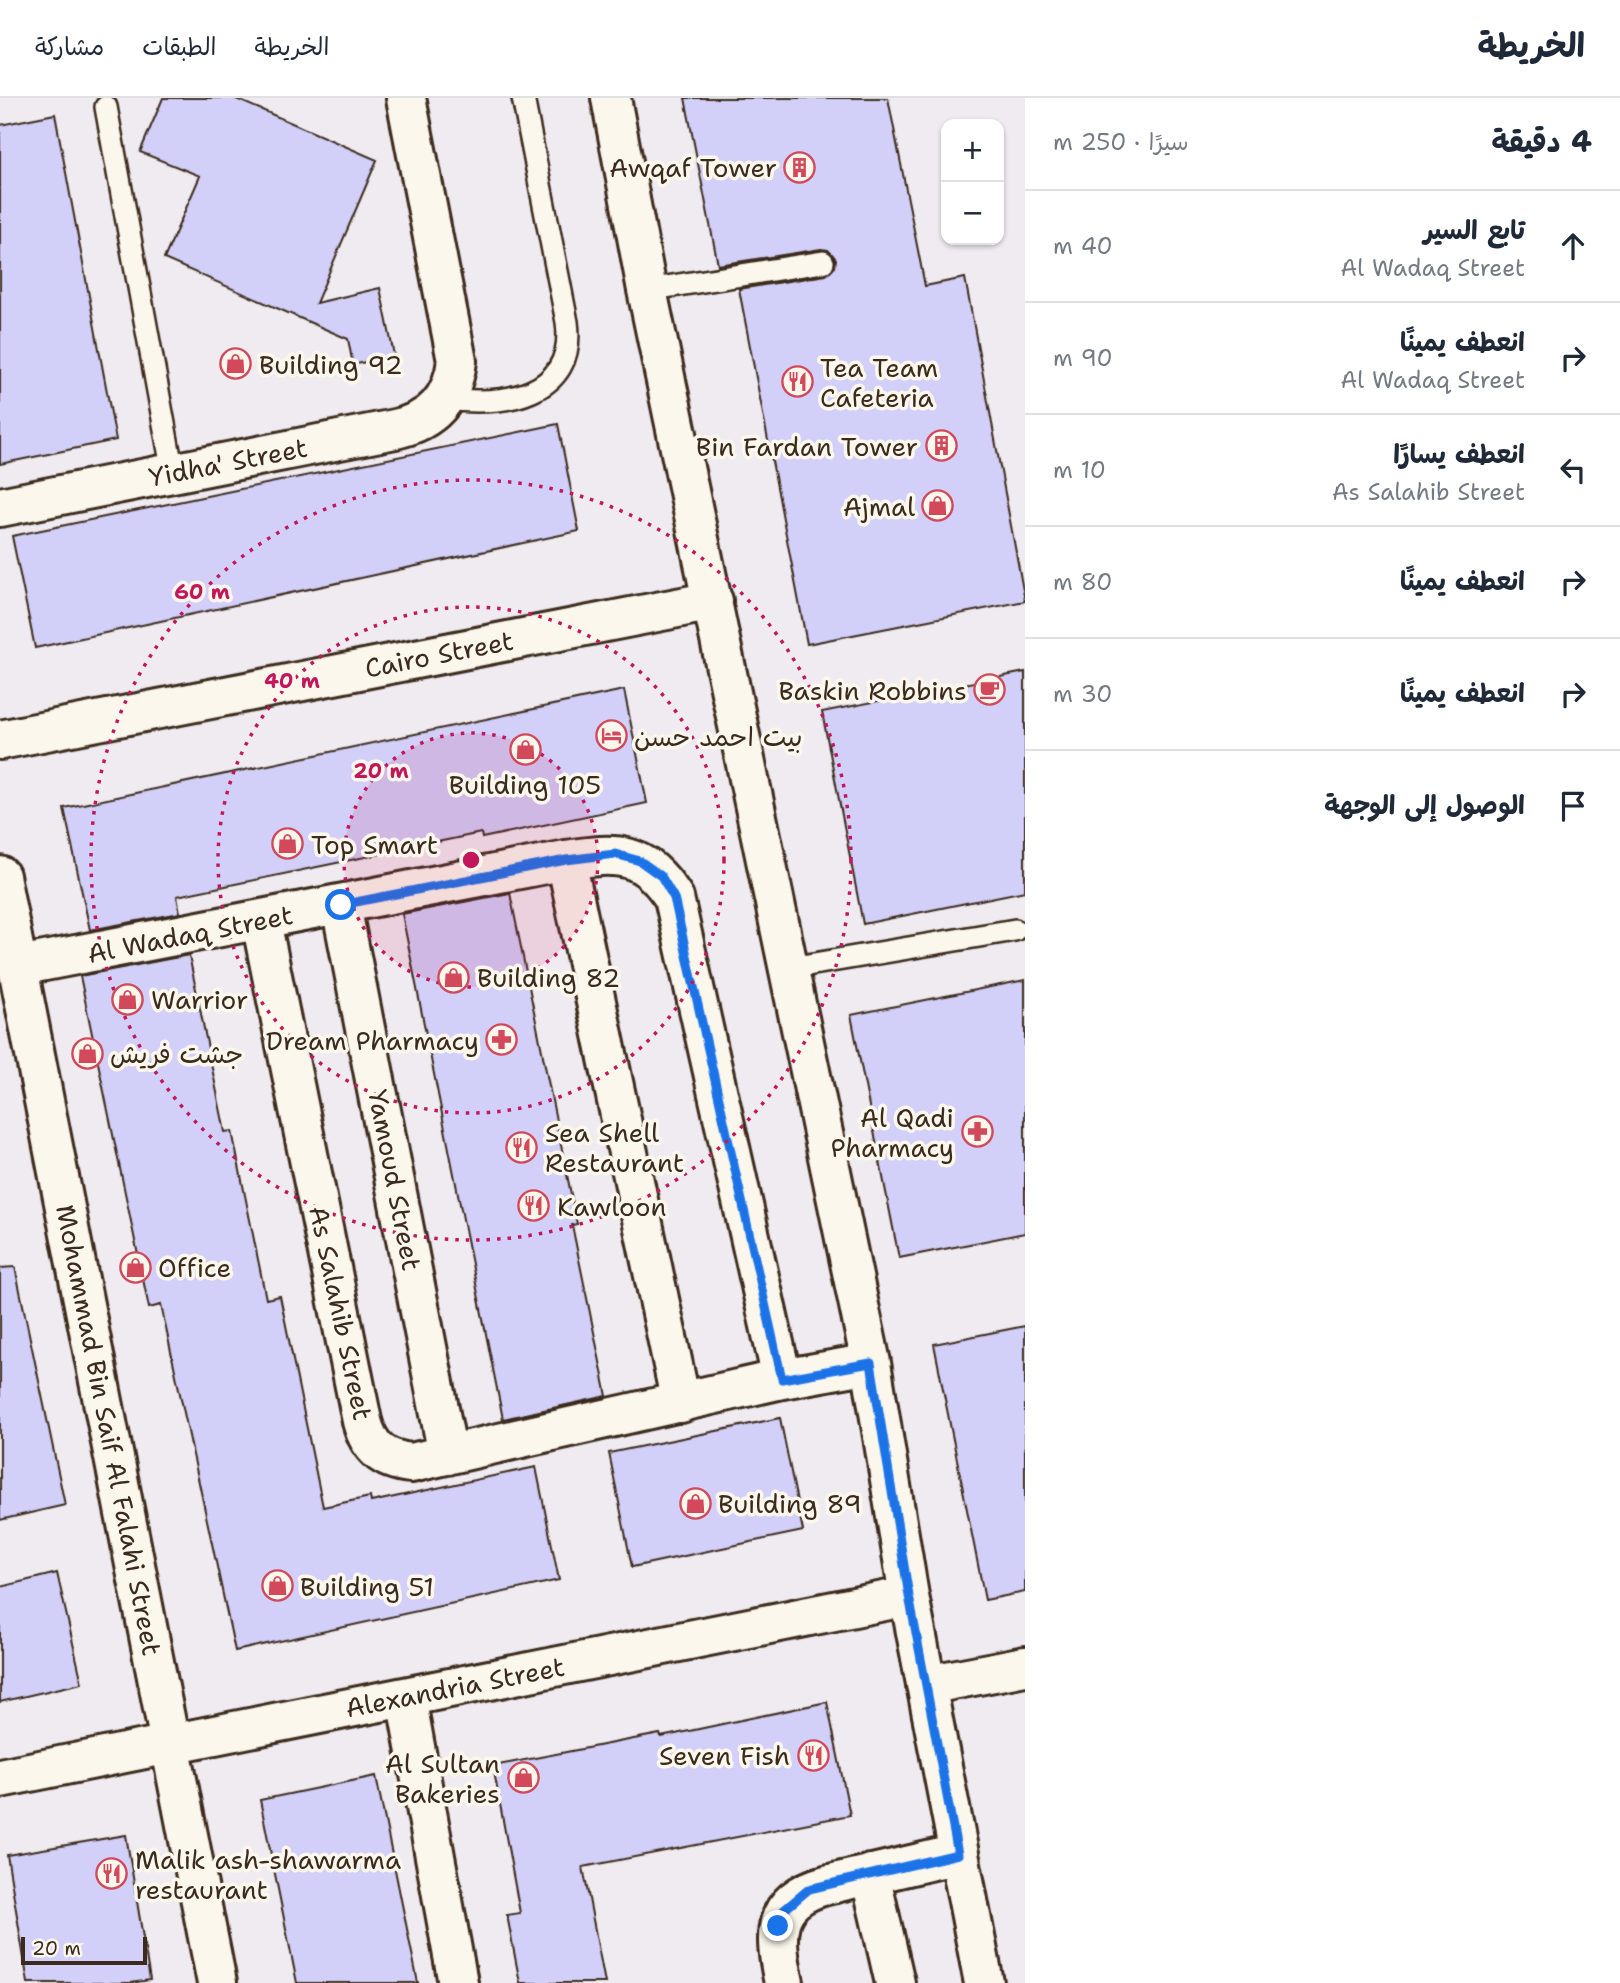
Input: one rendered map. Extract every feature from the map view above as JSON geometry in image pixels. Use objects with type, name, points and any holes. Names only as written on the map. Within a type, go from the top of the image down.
[{"type":"street","points":[[406,98],[457,361],[454,381],[446,399]]},
{"type":"street","points":[[611,98],[647,290],[871,1363],[909,1596],[984,1983]]},
{"type":"street","name":"Yidha' Street","points":[[0,507],[414,425],[432,415],[446,399]]},
{"type":"street","name":"Cairo Street","points":[[0,740],[713,601]]},
{"type":"street","name":"Al Wadaq Street","points":[[19,966],[578,858],[615,854],[640,861],[661,876],[674,898],[782,1379]]},
{"type":"street","points":[[578,858],[681,1403]]},
{"type":"street","name":"Mohammad Bin Saif Al Falahi Street","points":[[0,876],[216,1983]]},
{"type":"street","name":"Yamoud Street","points":[[341,905],[436,1458]]},
{"type":"street","name":"As Salahib Street","points":[[261,921],[366,1435],[383,1456],[404,1463],[436,1458],[782,1379],[871,1363]]},
{"type":"street","name":"Alexandria Street","points":[[0,1778],[909,1596]]},
{"type":"street","points":[[926,1685],[1025,1666]]},
{"type":"street","points":[[406,1697],[458,1983]]},
{"type":"street","points":[[784,1983],[776,1942],[784,1910],[809,1889],[958,1854]]},
{"type":"street","points":[[870,1874],[895,1983]]},
{"type":"lane","points":[[446,399],[492,401],[536,390],[550,381],[567,354],[567,321],[523,98]]},
{"type":"lane","points":[[106,107],[173,473]]},
{"type":"lane","points":[[647,290],[823,262]]},
{"type":"lane","points":[[790,968],[1015,930]]},
{"type":"building","points":[[163,98],[234,98],[377,160],[316,303],[380,288],[394,355],[353,365],[348,339],[164,259],[200,176],[140,152]]},
{"type":"building","points":[[685,98],[888,98],[925,286],[965,278],[1025,601],[807,644],[739,289],[826,275],[835,267],[836,259],[828,250],[821,249],[718,265]]},
{"type":"building","points":[[55,114],[116,440],[0,464],[0,125]]},
{"type":"building","points":[[558,424],[579,531],[35,648],[12,536]]},
{"type":"building","points":[[1025,672],[1025,891],[863,924],[822,712]]},
{"type":"building","points":[[624,690],[647,803],[482,838],[481,833],[177,896],[180,913],[90,930],[64,808]]},
{"type":"building","points":[[510,893],[577,1224],[572,1225],[607,1396],[503,1419],[402,914]]},
{"type":"building","points":[[189,955],[225,1132],[232,1131],[266,1299],[280,1296],[323,1507],[370,1497],[371,1502],[536,1467],[559,1580],[235,1651],[161,1305],[149,1308],[80,976]]},
{"type":"building","points":[[1025,980],[1025,1233],[899,1258],[851,1015]]},
{"type":"building","points":[[15,1267],[65,1505],[0,1520],[0,1268]]},
{"type":"building","points":[[1025,1326],[1025,1592],[985,1600],[934,1344]]},
{"type":"building","points":[[780,1418],[803,1531],[632,1567],[609,1453]]},
{"type":"building","points":[[57,1573],[82,1683],[0,1702],[0,1587]]},
{"type":"building","points":[[827,1702],[850,1815],[583,1867],[605,1983],[520,1983],[507,1915],[520,1913],[493,1766],[660,1734],[661,1737]]},
{"type":"building","points":[[376,1776],[418,1983],[297,1983],[260,1800]]},
{"type":"building","points":[[126,1835],[150,1980],[131,1983],[28,1983],[7,1855]]},
{"type":"place","name":"Awqaf Tower","points":[[800,167]]},
{"type":"place","name":"Building 92","points":[[236,364]]},
{"type":"place","name":"Tea Team Cafeteria","points":[[797,382]]},
{"type":"place","name":"Bin Fardan Tower","points":[[941,446]]},
{"type":"place","name":"Ajmal","points":[[938,506]]},
{"type":"place","name":"Baskin Robbins","points":[[990,690]]},
{"type":"place","name":"بيت احمد حسن","points":[[611,736]]},
{"type":"place","name":"Building 105","points":[[525,749]]},
{"type":"place","name":"Top Smart","points":[[288,844]]},
{"type":"place","name":"Building 82","points":[[454,977]]},
{"type":"place","name":"Warrior","points":[[128,999]]},
{"type":"place","name":"Dream Pharmacy","points":[[502,1040]]},
{"type":"place","name":"جشت فريش","points":[[87,1053]]},
{"type":"place","name":"Al Qadi Pharmacy","points":[[977,1132]]},
{"type":"place","name":"Sea Shell Restaurant","points":[[522,1147]]},
{"type":"place","name":"Kawloon","points":[[534,1206]]},
{"type":"place","name":"Office","points":[[135,1267]]},
{"type":"place","name":"Building 89","points":[[695,1503]]},
{"type":"place","name":"Building 51","points":[[277,1586]]},
{"type":"place","name":"Seven Fish","points":[[813,1755]]},
{"type":"place","name":"Al Sultan Bakeries","points":[[523,1778]]},
{"type":"place","name":"Malik ash-shawarma restaurant","points":[[112,1874]]},
{"type":"route","points":[[341,905],[566,860],[615,854],[640,861],[661,876],[674,898],[782,1379],[871,1363],[909,1596],[958,1854],[809,1889],[795,1898],[784,1910],[778,1926]]}]
